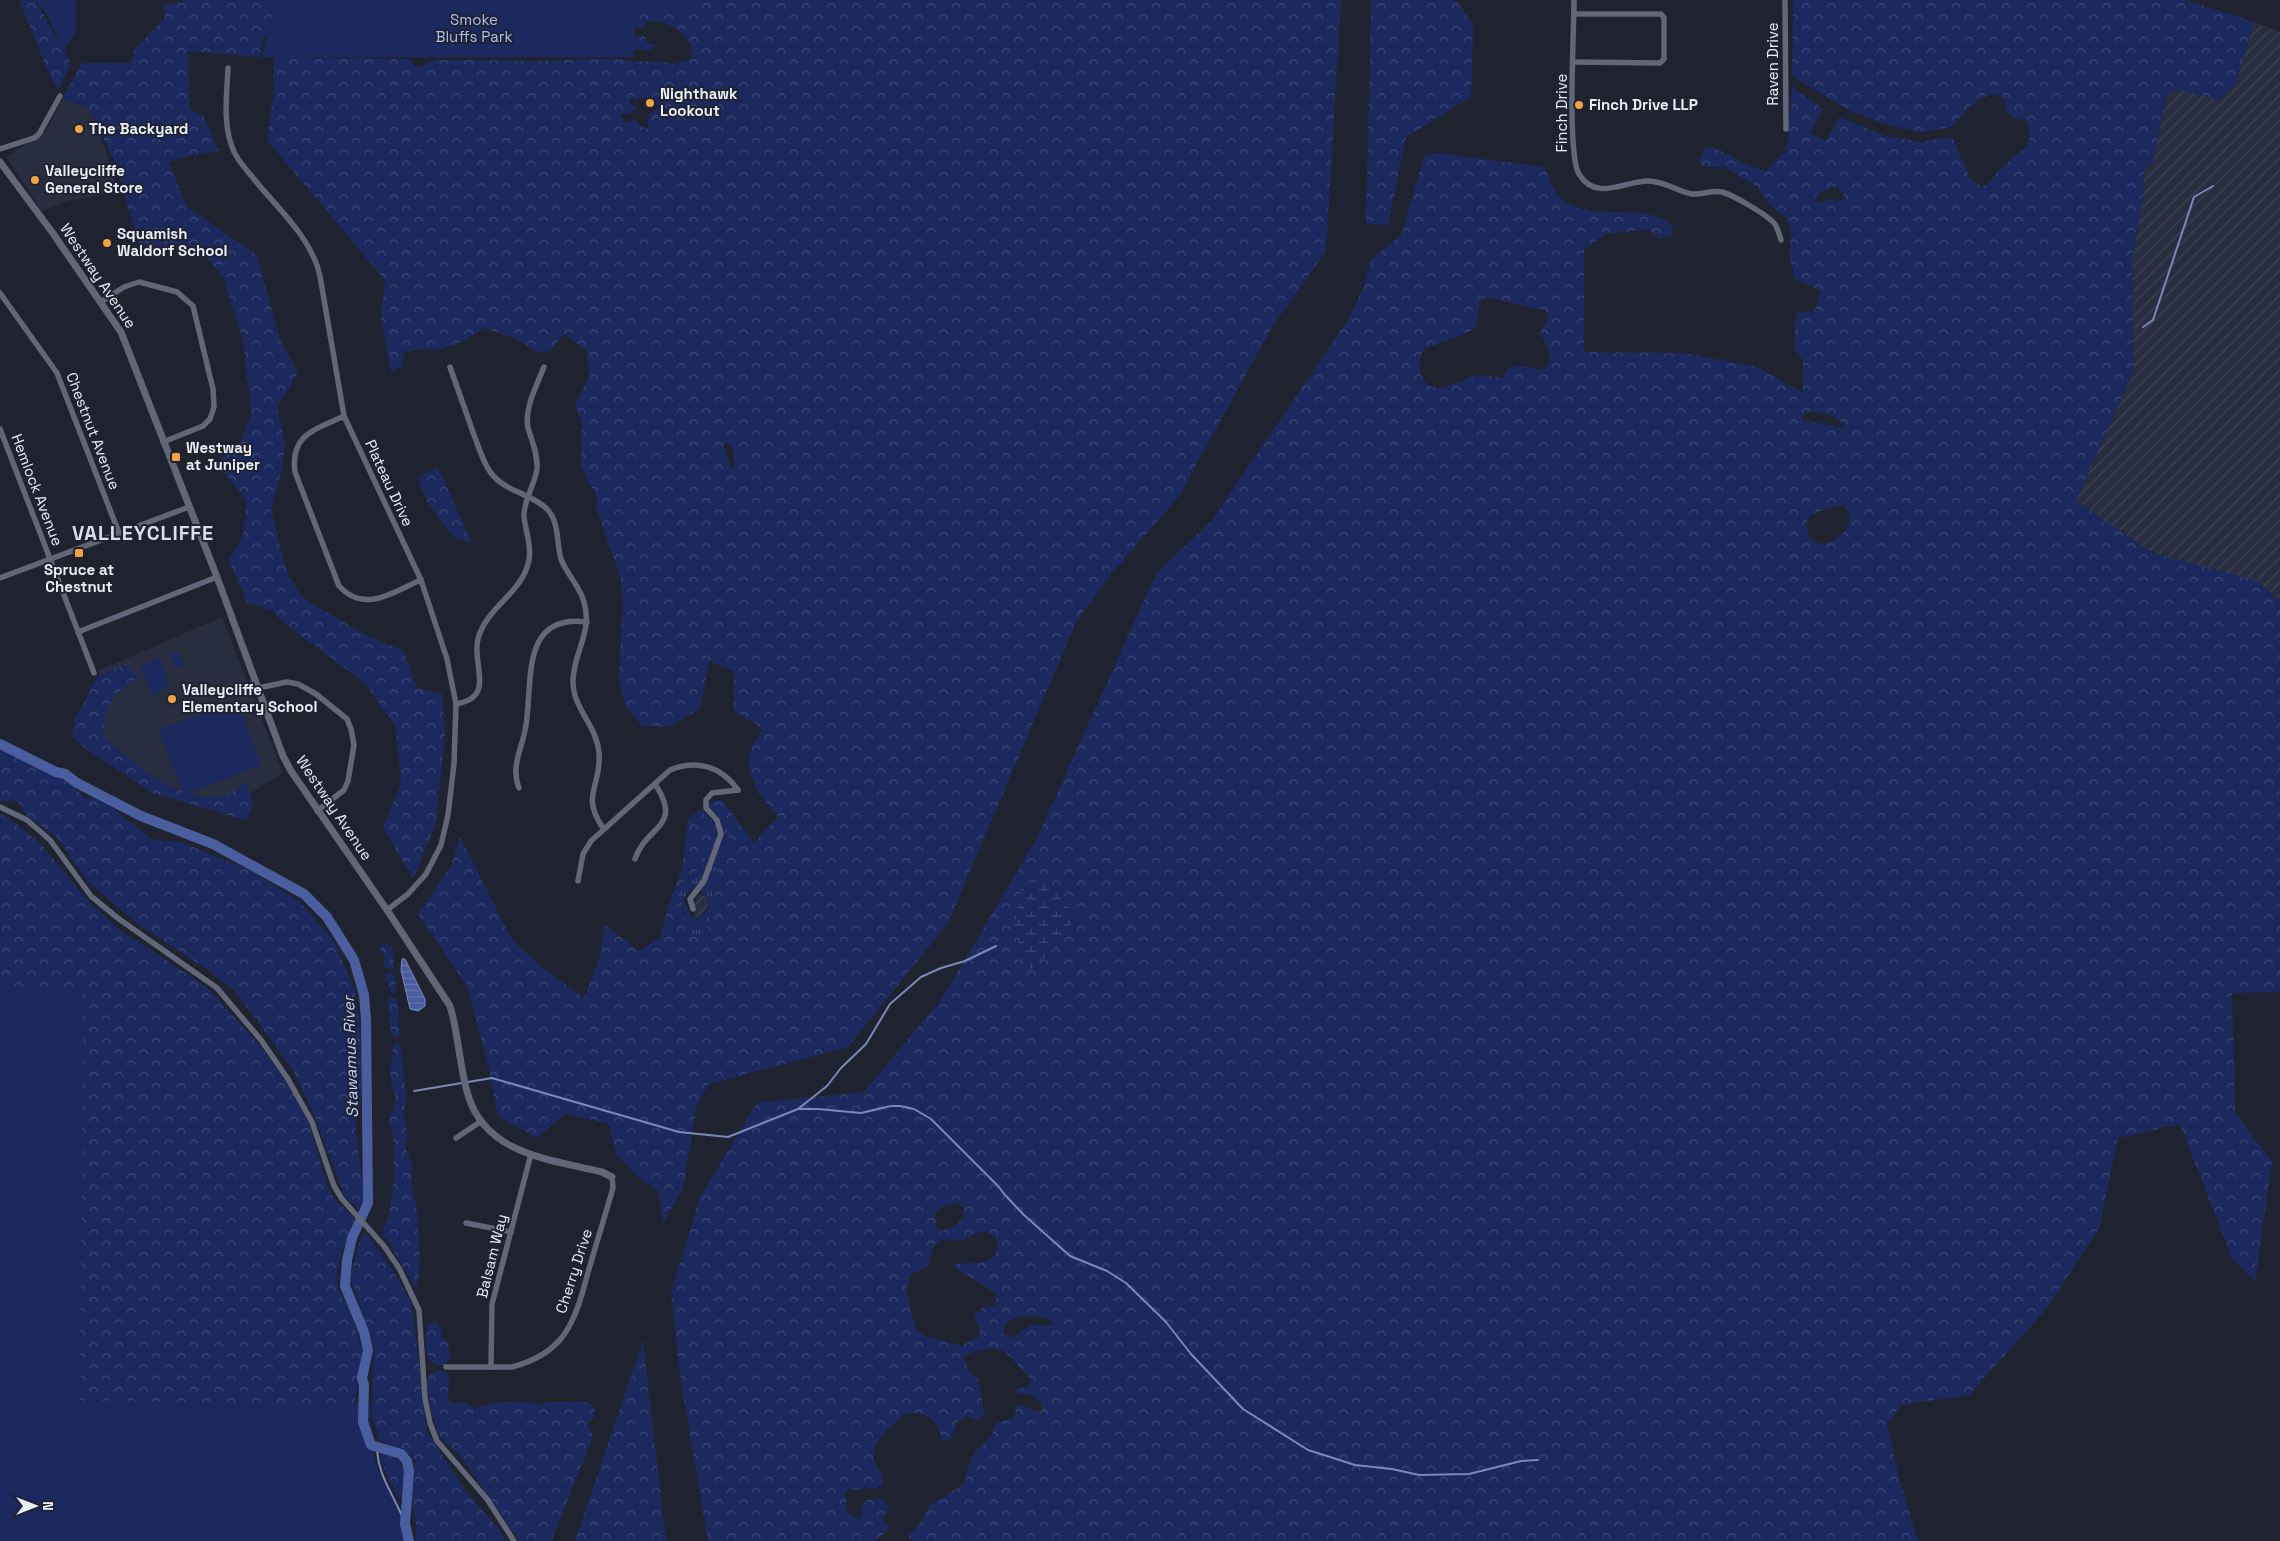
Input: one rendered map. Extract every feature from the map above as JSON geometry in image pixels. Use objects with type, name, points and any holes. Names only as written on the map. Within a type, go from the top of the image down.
[{"type":"street","name":"Finch Drive","points":[[1574,0],[1574,162],[1578,173],[1586,182],[1596,188],[1610,190],[1635,182],[1653,181],[1667,184],[1692,194],[1715,192],[1726,194],[1771,220],[1778,229],[1781,240]]},
{"type":"street","name":"Raven Drive","points":[[1785,0],[1786,129]]},
{"type":"street","points":[[1574,14],[1661,14],[1664,18],[1664,59],[1660,63],[1574,62]]},
{"type":"street","name":"Plateau Drive","points":[[228,68],[226,123],[234,154],[302,238],[318,267],[344,416],[421,580],[447,659],[456,704],[454,764],[448,815],[441,845],[426,874],[408,894],[388,910]]},
{"type":"street","points":[[0,149],[34,138],[39,134],[60,96]]},
{"type":"street","name":"Westway Avenue","points":[[0,162],[101,302],[125,340],[217,577],[283,756],[317,811],[388,910],[450,1006],[455,1023],[468,1095],[480,1122],[503,1143],[512,1148],[602,1172],[612,1177]]},
{"type":"street","points":[[101,302],[124,287],[140,282],[177,292],[193,306],[213,389],[214,407],[210,419],[203,426],[163,442]]},
{"type":"street","name":"Chestnut Avenue","points":[[0,293],[58,373],[119,533]]},
{"type":"street","points":[[450,367],[487,467],[505,487],[541,505],[552,517],[556,524],[560,556],[564,566],[580,590],[585,604],[587,622],[582,647],[574,670],[573,687],[576,702],[597,741],[599,761],[591,800],[595,816],[603,828]]},
{"type":"street","points":[[456,704],[468,701],[479,688],[481,675],[476,649],[483,625],[518,584],[527,567],[530,544],[524,514],[537,466],[528,428],[528,412],[544,367]]},
{"type":"street","points":[[344,416],[306,434],[295,448],[293,459],[295,472],[339,586],[347,595],[358,600],[368,601],[421,580]]},
{"type":"street","name":"Hemlock Avenue","points":[[0,428],[94,673]]},
{"type":"street","points":[[0,578],[190,507]]},
{"type":"street","points":[[78,632],[217,577]]},
{"type":"street","points":[[519,788],[516,781],[516,765],[526,723],[535,649],[542,635],[554,625],[570,621],[587,622]]},
{"type":"street","points":[[258,688],[287,682],[298,684],[316,694],[347,719],[354,745],[348,781],[344,790],[317,811]]},
{"type":"street","points":[[578,881],[583,854],[590,841],[603,828],[670,770],[682,765],[705,765],[731,781],[738,790],[712,793],[706,800],[706,808],[717,820],[721,834],[704,882],[690,899],[693,909]]},
{"type":"street","points":[[635,859],[640,847],[660,826],[666,814],[664,799],[656,784]]},
{"type":"street","points":[[0,807],[27,820],[50,840],[91,896],[118,919],[198,973],[230,1002],[288,1079],[312,1122],[330,1179],[342,1198],[368,1227],[398,1268],[419,1310],[425,1398],[430,1423],[437,1441],[486,1498],[514,1541]]},
{"type":"street","points":[[456,1138],[480,1122]]},
{"type":"street","name":"Balsam Way","points":[[491,1367],[492,1304],[531,1154]]},
{"type":"street","name":"Cherry Drive","points":[[446,1367],[521,1365],[544,1354],[564,1334],[579,1303],[613,1188],[612,1177]]},
{"type":"street","points":[[466,1223],[511,1232]]},
{"type":"shaded area","points":[[2254,22],[2280,32],[2280,601],[2257,581],[2153,553],[2076,501],[2134,369],[2132,261],[2144,191],[2143,172],[2153,161],[2166,97],[2174,89],[2236,83]]},
{"type":"shaded area","points":[[63,98],[90,110],[105,148],[117,192],[67,201],[42,211],[6,157],[46,131]]},
{"type":"shaded area","name":"Valleycliffe Elementary School","points":[[222,617],[283,773],[243,797],[226,816],[120,762],[80,729],[100,670]]},
{"type":"shaded area","points":[[699,895],[706,896],[709,903],[702,917],[695,917],[694,902]]},
{"type":"shaded area","points":[[402,959],[405,959],[425,999],[425,1006],[418,1011],[410,1009],[401,970]]},
{"type":"green space","points":[[19,0],[35,0],[71,63],[58,90],[50,76]]},
{"type":"green space","points":[[36,0],[76,0],[76,31],[64,51],[49,18]]},
{"type":"green space","points":[[187,0],[1341,0],[1326,251],[1272,327],[1179,496],[1113,572],[1077,620],[948,923],[848,1047],[709,1084],[697,1104],[683,1188],[663,1223],[659,1191],[639,1178],[617,1156],[608,1123],[565,1114],[537,1138],[498,1116],[488,1065],[467,986],[418,914],[451,866],[460,837],[512,940],[543,968],[584,998],[599,959],[605,925],[639,951],[660,938],[668,907],[682,869],[688,819],[700,810],[715,827],[716,834],[711,849],[693,878],[682,883],[677,894],[681,899],[688,937],[699,936],[707,929],[714,901],[711,887],[729,841],[729,830],[713,801],[722,800],[754,843],[778,817],[757,788],[750,772],[751,751],[762,730],[759,726],[734,711],[734,671],[709,661],[700,709],[668,727],[642,726],[625,705],[619,677],[623,603],[621,579],[596,507],[597,498],[581,465],[582,423],[575,405],[589,376],[587,351],[564,334],[550,351],[538,352],[513,338],[485,328],[462,342],[438,350],[425,348],[404,352],[402,366],[391,372],[381,317],[385,280],[267,140],[273,97],[274,57],[409,59],[416,67],[436,60],[536,61],[608,59],[632,62],[655,61],[674,64],[689,60],[692,55],[691,47],[688,40],[676,28],[660,22],[652,22],[644,23],[645,26],[642,29],[630,26],[628,40],[643,35],[649,44],[657,45],[650,50],[280,32],[266,34],[262,40],[260,57],[188,51],[190,109],[204,117],[219,150],[188,156],[169,163],[187,207],[257,255],[279,337],[298,373],[277,406],[285,444],[281,473],[271,509],[290,579],[303,598],[369,637],[403,650],[417,688],[442,694],[445,733],[436,823],[413,879],[383,827],[401,784],[396,728],[366,684],[280,620],[274,611],[247,603],[229,560],[243,536],[247,501],[220,467],[221,458],[241,442],[251,414],[244,343],[223,277],[204,254],[139,244],[115,163],[90,110],[63,98],[82,63],[131,63],[135,49],[165,18],[164,5]],"holes":[[[632,98],[650,99],[657,105],[658,108],[648,117],[649,127],[647,129],[642,127],[635,119],[626,123],[620,117],[621,114],[630,113],[637,106],[630,104],[629,101]],[[725,442],[731,446],[734,452],[733,467],[730,467],[724,447]]]},
{"type":"green space","name":"Smoke Bluffs Park","points":[[277,0],[687,0],[687,9],[634,9],[634,57],[261,57]]},
{"type":"green space","points":[[1371,0],[1455,0],[1473,23],[1471,97],[1406,137],[1388,225],[1366,224]]},
{"type":"green space","points":[[1793,0],[2186,0],[2254,22],[2236,83],[2220,100],[2174,89],[2166,97],[2153,161],[2143,173],[2144,191],[2132,261],[2134,369],[2076,501],[2153,553],[2257,581],[2280,601],[2280,992],[2232,993],[2235,1112],[2272,1162],[2255,1282],[2232,1258],[2180,1124],[2118,1138],[2099,1229],[2047,1308],[1969,1395],[1901,1405],[1887,1425],[1900,1481],[1918,1541],[912,1541],[908,1537],[923,1519],[929,1506],[965,1483],[968,1467],[976,1451],[991,1437],[996,1423],[1012,1419],[1016,1414],[1015,1407],[1018,1404],[1038,1412],[1042,1411],[1041,1404],[1033,1395],[1016,1393],[1017,1389],[1028,1386],[1031,1381],[1027,1375],[1005,1352],[990,1349],[972,1353],[964,1358],[969,1372],[978,1379],[984,1411],[983,1417],[976,1420],[967,1416],[958,1422],[950,1441],[942,1440],[937,1426],[929,1417],[911,1413],[903,1414],[877,1442],[874,1449],[873,1456],[875,1464],[882,1475],[882,1485],[877,1488],[848,1490],[845,1495],[848,1513],[858,1519],[861,1517],[862,1507],[867,1500],[882,1498],[889,1508],[882,1520],[889,1526],[889,1529],[875,1541],[708,1541],[680,1375],[671,1293],[700,1197],[757,1103],[864,1092],[941,1000],[1037,838],[1156,574],[1213,519],[1349,318],[1364,286],[1371,260],[1402,234],[1424,156],[1436,153],[1544,167],[1553,188],[1566,202],[1580,208],[1595,211],[1644,214],[1659,218],[1672,226],[1673,235],[1658,239],[1649,229],[1606,234],[1584,250],[1584,352],[1684,353],[1757,367],[1803,393],[1803,360],[1794,348],[1796,313],[1815,311],[1820,290],[1795,279],[1790,260],[1791,231],[1786,218],[1769,204],[1758,187],[1725,167],[1704,167],[1699,161],[1706,146],[1722,151],[1750,166],[1766,171],[1785,151],[1788,143],[1792,87],[1823,109],[1810,133],[1826,141],[1839,117],[1886,136],[1919,142],[1952,137],[1971,180],[1982,186],[1988,184],[2009,161],[2026,147],[2030,134],[2027,121],[2011,117],[2006,109],[2005,99],[1998,95],[1991,95],[1975,103],[1952,127],[1921,132],[1884,124],[1849,110],[1792,76]],"holes":[[[1837,187],[1844,194],[1843,199],[1839,201],[1827,199],[1822,203],[1815,201],[1816,196],[1823,190]],[[1485,298],[1546,311],[1549,317],[1540,333],[1549,352],[1550,361],[1548,366],[1544,370],[1524,366],[1509,368],[1503,378],[1476,376],[1439,388],[1432,387],[1426,383],[1420,369],[1424,349],[1473,330],[1476,327],[1480,302]],[[1810,411],[1835,417],[1842,423],[1844,428],[1802,420],[1801,417]],[[1843,505],[1848,511],[1847,527],[1836,540],[1828,543],[1819,543],[1810,539],[1807,526],[1809,518],[1822,510]],[[957,1203],[963,1207],[964,1216],[956,1225],[941,1231],[936,1227],[935,1212],[943,1206]],[[979,1232],[989,1232],[996,1238],[998,1246],[994,1257],[984,1262],[953,1266],[995,1293],[997,1303],[994,1306],[984,1307],[974,1316],[980,1331],[979,1337],[961,1346],[923,1335],[915,1327],[906,1289],[912,1274],[928,1266],[934,1245],[941,1240],[964,1240]],[[1023,1316],[1041,1317],[1049,1319],[1054,1325],[1030,1325],[1014,1337],[1006,1336],[1002,1333],[1004,1329],[1010,1321]]]},
{"type":"green space","points":[[438,467],[472,543],[453,537],[428,503],[417,477]]},
{"type":"green space","points":[[178,652],[184,665],[176,669],[170,655]]},
{"type":"green space","points":[[160,657],[168,683],[167,687],[160,690],[153,697],[140,668],[151,660]]},
{"type":"green space","points":[[125,665],[139,677],[122,690],[111,702],[106,716],[103,737],[159,780],[191,794],[207,797],[224,795],[247,782],[253,804],[246,820],[155,794],[83,747],[72,736],[75,719],[97,677]]},
{"type":"green space","points":[[237,700],[261,765],[184,795],[159,730]]},
{"type":"green space","points":[[0,750],[9,752],[65,778],[84,798],[102,800],[153,840],[178,841],[250,870],[301,903],[333,940],[355,990],[360,1027],[362,1095],[355,1125],[365,1201],[359,1209],[345,1197],[314,1115],[293,1070],[235,991],[208,970],[139,925],[87,881],[56,836],[27,816],[18,802],[12,800],[0,801]]},
{"type":"green space","points":[[713,801],[729,830],[729,841],[711,887],[714,901],[707,929],[700,936],[688,937],[683,907],[677,894],[682,883],[693,878],[711,849],[709,819],[700,810],[702,809],[718,828],[719,836],[699,885],[687,893],[684,901],[691,917],[702,917],[706,912],[709,900],[700,889],[724,834],[720,819],[708,805]]},
{"type":"green space","points":[[0,814],[6,816],[41,844],[87,900],[120,930],[207,987],[261,1047],[287,1082],[308,1121],[326,1182],[334,1199],[354,1218],[340,1256],[336,1274],[339,1291],[350,1311],[363,1352],[354,1405],[0,1541]]},
{"type":"green space","points":[[1037,877],[1060,890],[1074,918],[1062,943],[1031,969],[1014,931],[1022,887]]},
{"type":"green space","points":[[387,944],[392,948],[394,968],[390,970],[383,965],[385,956],[380,950],[381,946]]},
{"type":"green space","points":[[391,972],[395,978],[396,991],[392,994],[385,975]]},
{"type":"green space","points":[[0,991],[83,991],[80,1401],[371,1404],[370,1427],[375,1461],[384,1483],[408,1521],[413,1541],[0,1541]]},
{"type":"green space","points":[[390,997],[397,999],[400,1035],[395,1038],[391,1030],[390,1012],[387,1003]]},
{"type":"green space","points":[[394,1043],[400,1044],[407,1101],[403,1111],[408,1136],[405,1147],[413,1167],[411,1181],[416,1205],[419,1247],[419,1270],[416,1286],[413,1285],[389,1242],[383,1236],[383,1229],[389,1216],[394,1177],[393,1134],[389,1120],[396,1098],[391,1084]]},
{"type":"green space","points":[[366,1233],[390,1266],[412,1303],[427,1432],[468,1494],[499,1529],[505,1541],[416,1541],[416,1524],[412,1501],[415,1459],[378,1438],[372,1411],[374,1347],[351,1280],[361,1237]]},
{"type":"green space","points":[[437,1322],[442,1332],[442,1337],[448,1342],[450,1358],[445,1365],[436,1365],[432,1361],[426,1346],[426,1334],[429,1323]]},
{"type":"green space","points":[[643,1341],[666,1541],[575,1541]]},
{"type":"green space","points":[[442,1370],[449,1377],[448,1399],[453,1403],[465,1403],[475,1409],[488,1404],[509,1402],[531,1403],[541,1406],[545,1402],[588,1402],[594,1407],[595,1416],[588,1424],[593,1437],[551,1541],[519,1541],[463,1459],[440,1437],[432,1415],[427,1382],[430,1374]]},
{"type":"green space","points":[[382,1454],[391,1456],[402,1464],[404,1476],[401,1499],[398,1498],[379,1457]]},
{"type":"waterway","points":[[2143,327],[2153,320],[2194,197],[2213,186]]},
{"type":"waterway","name":"Stawamus River","points":[[0,744],[56,772],[65,774],[77,783],[141,816],[213,844],[304,894],[327,917],[354,960],[364,995],[366,1020],[368,1203],[352,1238],[347,1260],[345,1286],[364,1332],[368,1350],[362,1378],[364,1385],[363,1422],[371,1445],[401,1454],[407,1461],[409,1471],[405,1524],[409,1541]]},
{"type":"waterway","points":[[798,1109],[827,1086],[841,1068],[866,1044],[890,1004],[921,977],[941,968],[965,961],[996,946]]},
{"type":"waterway","points":[[414,1091],[492,1078],[679,1132],[728,1137],[798,1109],[861,1113],[891,1106],[914,1109],[931,1119],[999,1187],[1024,1215],[1070,1256],[1107,1271],[1126,1283],[1166,1322],[1191,1354],[1243,1409],[1308,1450],[1355,1465],[1392,1469],[1419,1475],[1469,1474],[1521,1461],[1538,1460]]},
{"type":"waterway","points":[[377,1448],[378,1459],[384,1478],[405,1524]]},
{"type":"place","name":"Nighthawk Lookout","points":[[650,103]]},
{"type":"place","name":"Finch Drive LLP","points":[[1579,105]]},
{"type":"place","name":"The Backyard","points":[[79,129]]},
{"type":"place","name":"Valleycliffe General Store","points":[[35,180]]},
{"type":"place","name":"Squamish Waldorf School","points":[[107,243]]},
{"type":"place","name":"Westway at Juniper","points":[[176,457]]},
{"type":"place","name":"Spruce at Chestnut","points":[[79,553]]},
{"type":"place","name":"Valleycliffe Elementary School","points":[[172,699]]},
{"type":"district","name":"VALLEYCLIFFE","points":[[143,533]]}]
